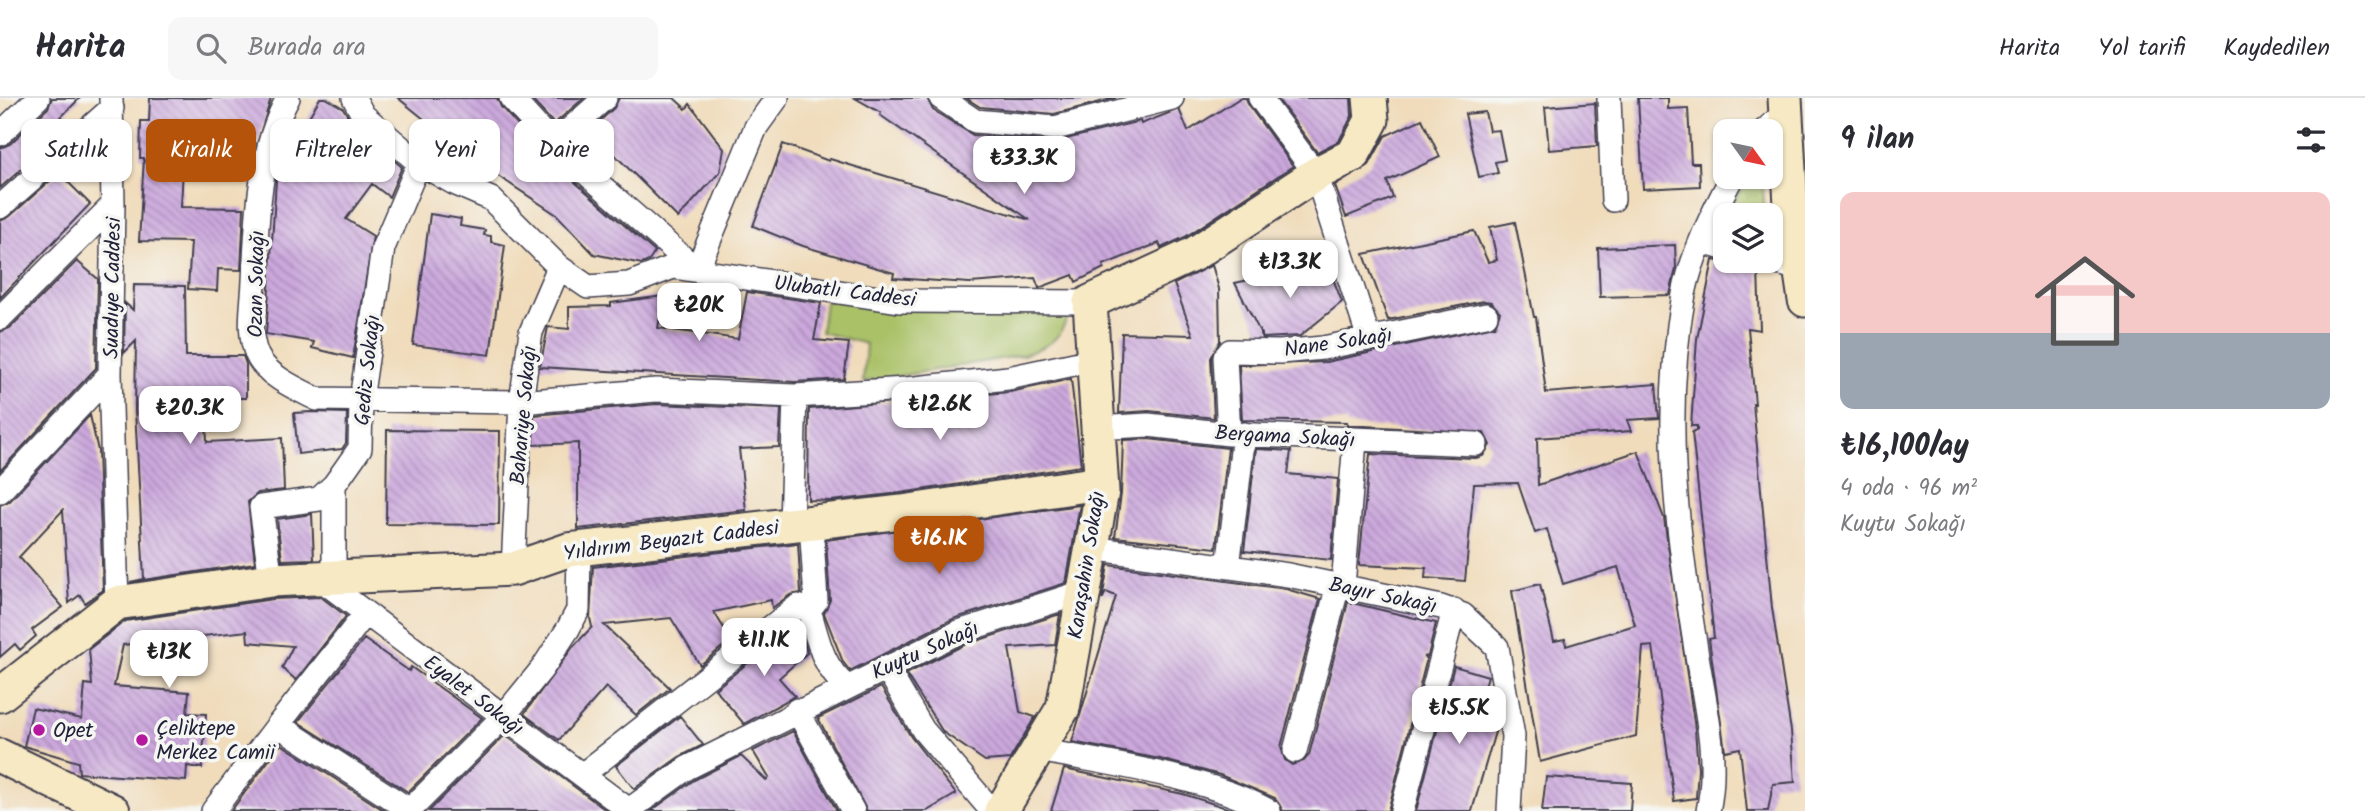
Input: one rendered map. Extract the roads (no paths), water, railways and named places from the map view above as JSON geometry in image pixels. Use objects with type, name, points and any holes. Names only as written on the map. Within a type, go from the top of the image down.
[{"type":"street","points":[[0,134],[38,98]]},
{"type":"street","name":"Ozan Sokağı","points":[[288,98],[276,120],[259,194],[251,331],[258,358],[293,387],[317,399],[521,402],[656,390],[795,396],[906,389],[1008,378],[1093,360]]},
{"type":"street","name":"Ulubatlı Caddesi","points":[[354,98],[363,115],[409,154]]},
{"type":"street","points":[[511,98],[530,119]]},
{"type":"street","points":[[581,119],[605,98]]},
{"type":"street","points":[[596,182],[697,270],[756,127],[777,98]]},
{"type":"street","points":[[940,98],[975,121],[1055,128],[1172,98]]},
{"type":"street","points":[[1260,98],[1317,174],[1369,339]]},
{"type":"street","name":"Ulubatlı Caddesi","points":[[452,182],[491,199],[559,267],[588,287],[629,284],[673,267],[899,301],[1090,302],[1194,254],[1317,174],[1353,155],[1372,120],[1370,98]]},
{"type":"street","points":[[1609,98],[1614,200]]},
{"type":"street","points":[[0,207],[112,103]]},
{"type":"street","name":"Suadıye Caddesi","points":[[112,103],[110,374],[117,603]]},
{"type":"street","points":[[1778,114],[1791,205],[1792,276]]},
{"type":"street","name":"Gediz Sokağı","points":[[334,485],[360,448],[361,400],[383,248],[411,182]]},
{"type":"street","points":[[1708,811],[1714,786],[1712,758],[1689,607],[1670,430],[1684,293],[1702,242],[1726,189]]},
{"type":"street","points":[[0,318],[113,205]]},
{"type":"street","points":[[1702,242],[1713,245]]},
{"type":"street","name":"Bahariye Sokağı","points":[[513,569],[521,402],[531,332],[559,267]]},
{"type":"street","name":"Karaşahin Sokağı","points":[[1001,811],[1063,708],[1102,491],[1090,302]]},
{"type":"street","name":"Nane Sokağı","points":[[1236,434],[1225,357],[1230,351],[1280,352],[1369,339],[1486,315]]},
{"type":"street","points":[[0,491],[110,374]]},
{"type":"street","points":[[795,396],[801,523],[816,601],[809,610]]},
{"type":"street","name":"Bergama Sokağı","points":[[1096,428],[1148,425],[1236,434],[1355,441],[1476,444]]},
{"type":"street","points":[[1228,567],[1236,434]]},
{"type":"street","points":[[1295,751],[1340,586],[1355,441]]},
{"type":"street","name":"Yıldırım Beyazıt Caddesi","points":[[117,603],[271,580],[513,569],[579,548],[801,523],[1100,483]]},
{"type":"street","points":[[326,578],[334,485]]},
{"type":"street","points":[[271,580],[261,507],[318,499],[334,485]]},
{"type":"street","points":[[278,725],[410,811],[503,717],[542,669],[578,610],[579,548]]},
{"type":"street","name":"Bayır Sokağı","points":[[1091,548],[1340,586],[1454,610],[1481,630],[1497,647],[1513,736],[1509,811]]},
{"type":"street","name":"Eyalet Sokağı","points":[[326,578],[366,613],[630,811]]},
{"type":"street","name":"Kuytu Sokağı","points":[[630,811],[687,768],[846,686],[959,632],[1083,592]]},
{"type":"street","points":[[0,695],[117,603]]},
{"type":"street","points":[[582,775],[798,606],[809,610]]},
{"type":"street","points":[[809,610],[825,663],[846,686]]},
{"type":"street","points":[[1402,811],[1454,610]]},
{"type":"street","points":[[213,811],[366,613]]},
{"type":"street","points":[[886,667],[923,730],[992,811]]},
{"type":"street","points":[[797,710],[853,811]]},
{"type":"street","points":[[1039,751],[1125,766],[1227,792],[1269,811]]},
{"type":"street","points":[[0,756],[113,811]]},
{"type":"street","points":[[0,770],[82,811]]},
{"type":"place","name":"Opet","points":[[39,730]]},
{"type":"place","name":"Çeliktepe Merkez Camii","points":[[142,740]]}]
